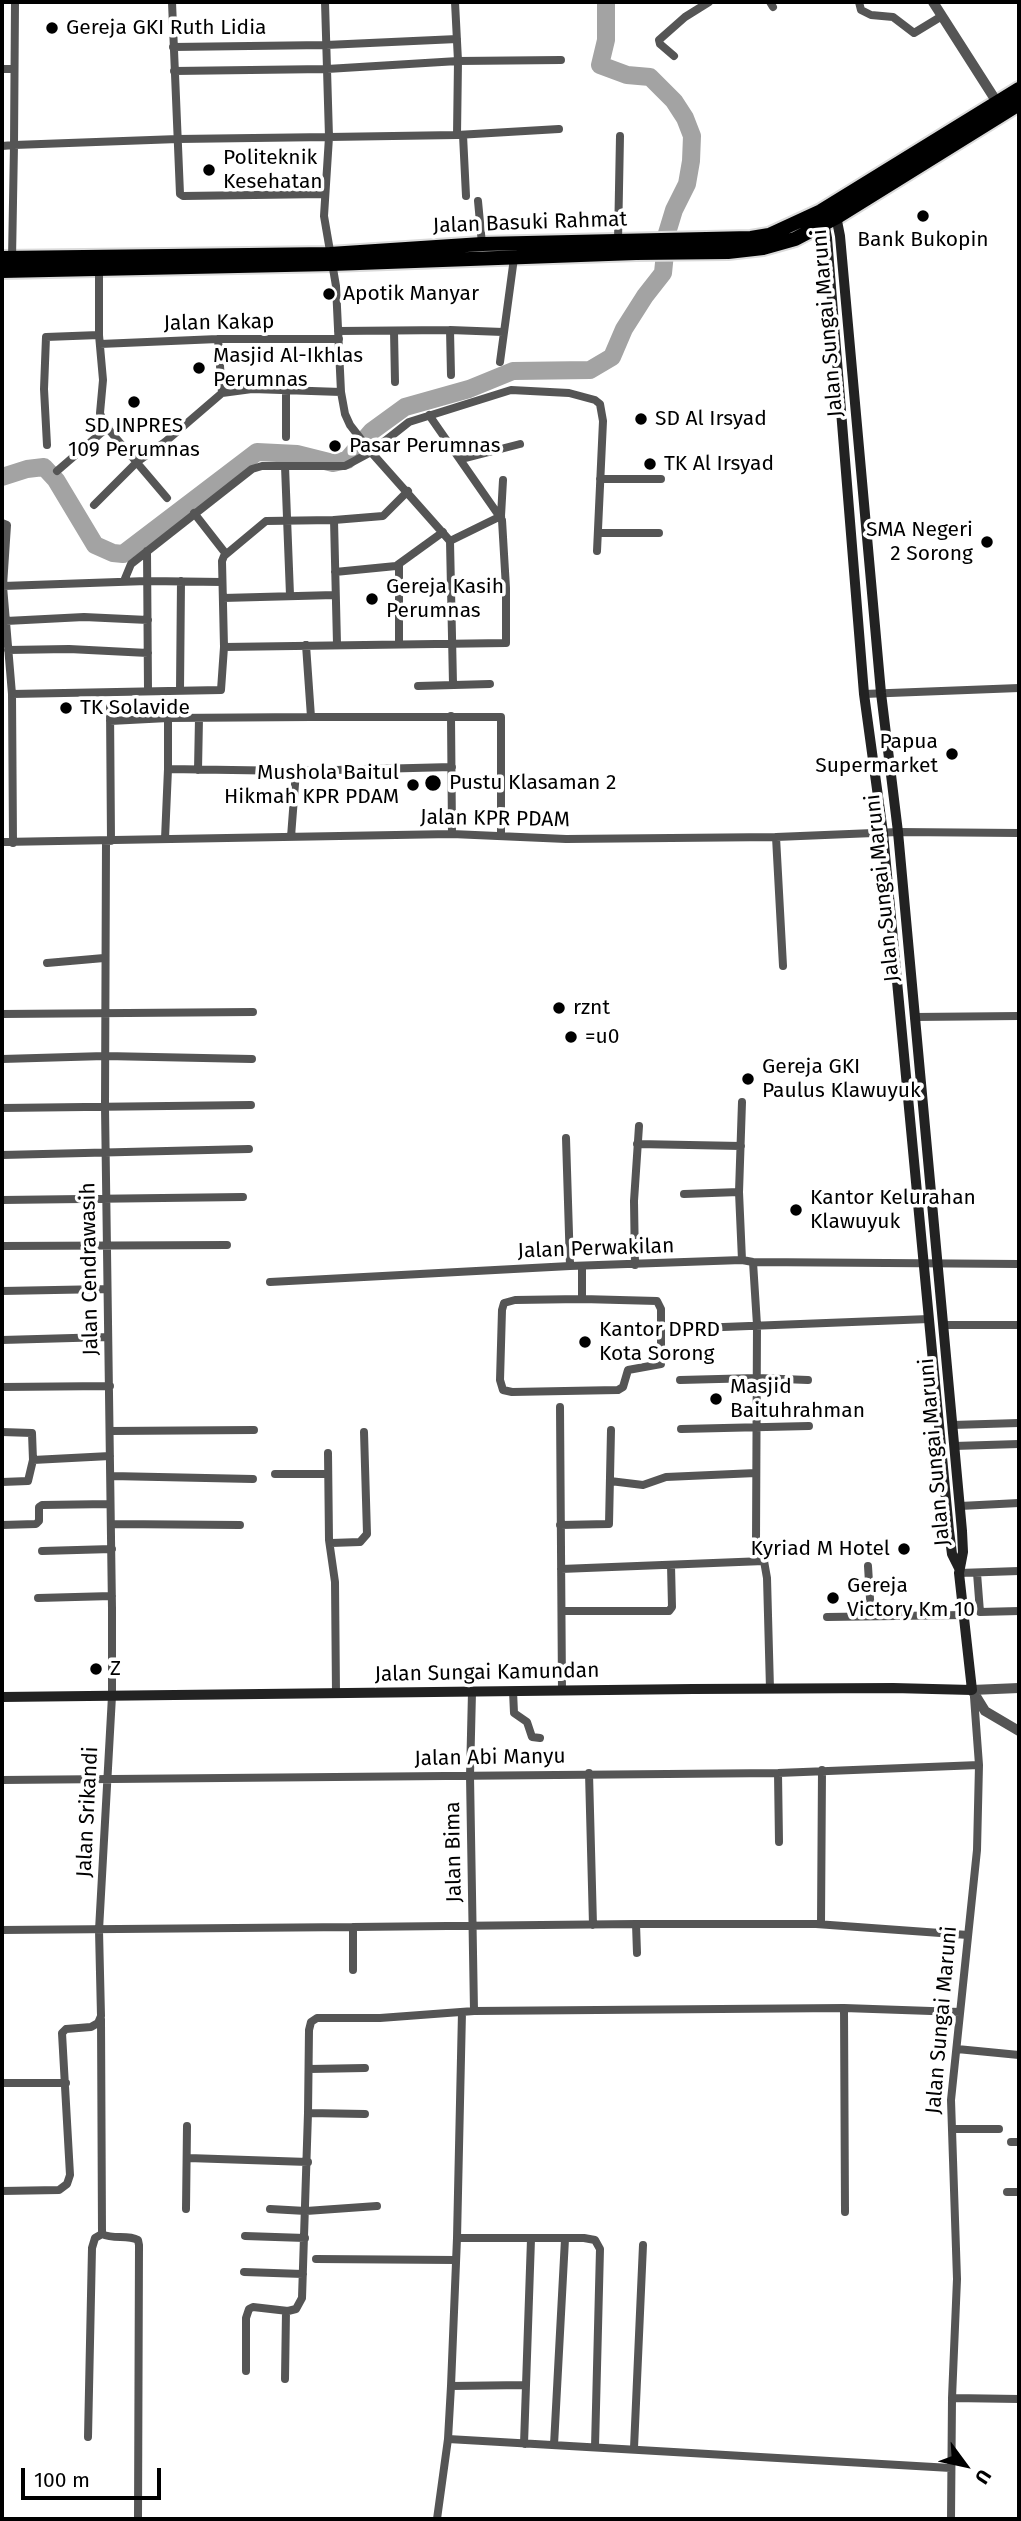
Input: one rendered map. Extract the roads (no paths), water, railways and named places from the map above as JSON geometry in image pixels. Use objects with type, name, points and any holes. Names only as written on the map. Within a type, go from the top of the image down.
[{"type":"highway","name":"Jalan Basuki Rahmat","points":[[331,259],[482,244],[560,250],[691,245],[728,252],[779,246],[1001,108],[1019,89]]},
{"type":"highway","name":"Jalan Basuki Rahmat","points":[[1001,108],[1019,104]]},
{"type":"highway","name":"Jalan Basuki Rahmat","points":[[7,265],[514,258],[618,242],[636,247]]},
{"type":"highway","name":"Jalan Basuki Rahmat","points":[[7,265],[99,268],[173,261]]},
{"type":"main road","name":"Jalan Sungai Maruni","points":[[829,214],[898,832],[960,1506],[963,1552],[959,1570]]},
{"type":"main road","name":"Jalan Sungai Maruni","points":[[829,214],[864,694],[883,833],[949,1531],[952,1555],[959,1570],[972,1690]]},
{"type":"main road","name":"Jalan Sungai Kamundan","points":[[2,1697],[893,1688],[972,1690]]},
{"type":"street","points":[[7,265],[14,145],[15,2]]},
{"type":"street","points":[[172,2],[179,191],[182,196],[325,194]]},
{"type":"street","points":[[325,2],[329,137],[324,216],[336,286],[341,392],[345,414],[370,451],[450,541],[453,684]]},
{"type":"street","points":[[455,2],[460,135],[466,196]]},
{"type":"street","points":[[674,56],[659,40],[685,17],[709,2]]},
{"type":"street","points":[[859,2],[862,10],[871,15],[893,17],[914,33],[942,16]]},
{"type":"street","points":[[933,2],[1001,108]]},
{"type":"street","points":[[173,47],[327,45],[457,39]]},
{"type":"street","points":[[174,71],[327,69],[458,61],[561,60]]},
{"type":"street","points":[[2,69],[13,69]]},
{"type":"street","points":[[2,146],[178,139],[460,135],[559,128]]},
{"type":"street","points":[[618,242],[620,136]]},
{"type":"street","points":[[478,201],[482,244]]},
{"type":"street","points":[[500,362],[514,258]]},
{"type":"street","points":[[99,268],[103,380],[100,414],[108,428],[167,498]]},
{"type":"street","points":[[450,330],[451,375]]},
{"type":"street","points":[[394,331],[395,382]]},
{"type":"street","name":"Jalan Kakap","points":[[47,445],[44,389],[46,337],[218,339],[394,331],[503,332]]},
{"type":"street","points":[[218,339],[222,393]]},
{"type":"street","points":[[124,581],[129,566],[252,469],[260,466],[345,466],[404,425],[515,389],[558,392],[595,400],[600,404],[603,421],[597,551]]},
{"type":"street","points":[[94,505],[137,462],[222,393],[234,390],[341,392]]},
{"type":"street","points":[[286,390],[286,437]]},
{"type":"street","points":[[224,647],[506,642],[504,524],[429,415]]},
{"type":"street","points":[[57,471],[108,428]]},
{"type":"street","points":[[462,460],[520,444]]},
{"type":"street","points":[[285,466],[290,595]]},
{"type":"street","points":[[600,479],[661,479]]},
{"type":"street","points":[[500,516],[503,480]]},
{"type":"street","points":[[12,694],[222,690],[222,561],[226,554],[261,524],[271,519],[334,520],[383,516],[408,491]]},
{"type":"street","points":[[194,513],[226,554]]},
{"type":"street","points":[[450,541],[500,516]]},
{"type":"street","points":[[334,520],[337,644]]},
{"type":"street","points":[[2,523],[7,524],[3,586],[12,694],[13,843]]},
{"type":"street","points":[[335,572],[399,565],[443,532]]},
{"type":"street","points":[[598,533],[659,533]]},
{"type":"street","points":[[147,551],[148,690]]},
{"type":"street","points":[[399,565],[399,644]]},
{"type":"street","points":[[3,586],[124,581],[222,582]]},
{"type":"street","points":[[180,690],[181,581]]},
{"type":"street","points":[[223,598],[335,595]]},
{"type":"street","points":[[6,621],[84,617],[148,620]]},
{"type":"street","points":[[306,645],[311,717]]},
{"type":"street","points":[[8,650],[69,649],[148,653]]},
{"type":"street","points":[[418,686],[490,684]]},
{"type":"street","points":[[864,694],[1019,688]]},
{"type":"street","name":"Jalan Cendrawasih","points":[[110,708],[104,958],[112,1696]]},
{"type":"street","points":[[451,716],[452,834]]},
{"type":"street","points":[[110,721],[168,718],[501,717],[501,835]]},
{"type":"street","points":[[165,839],[168,718]]},
{"type":"street","points":[[198,770],[199,718]]},
{"type":"street","points":[[168,769],[296,771],[452,767]]},
{"type":"street","points":[[291,837],[296,771]]},
{"type":"street","name":"Jalan KPR PDAM","points":[[2,842],[452,834],[566,839],[776,837],[898,832],[1019,833]]},
{"type":"street","points":[[776,837],[783,966]]},
{"type":"street","points":[[47,962],[104,958]]},
{"type":"street","points":[[2,1014],[253,1012]]},
{"type":"street","points":[[915,1017],[1019,1016]]},
{"type":"street","points":[[2,1059],[105,1056],[252,1059]]},
{"type":"street","points":[[742,1102],[739,1192],[742,1260]]},
{"type":"street","points":[[2,1108],[251,1105]]},
{"type":"street","points":[[635,1265],[634,1201],[639,1126]]},
{"type":"street","points":[[566,1138],[570,1266]]},
{"type":"street","points":[[637,1144],[741,1146]]},
{"type":"street","points":[[2,1155],[249,1149]]},
{"type":"street","points":[[684,1194],[739,1192]]},
{"type":"street","points":[[2,1200],[243,1197]]},
{"type":"street","points":[[2,1246],[227,1245]]},
{"type":"street","name":"Jalan Perwakilan","points":[[270,1282],[742,1260],[923,1265],[1019,1264]]},
{"type":"street","points":[[753,1262],[757,1325],[756,1542],[759,1554],[764,1560],[767,1578],[770,1689]]},
{"type":"street","points":[[582,1266],[582,1299]]},
{"type":"street","points":[[2,1291],[107,1289]]},
{"type":"street","points":[[582,1299],[657,1301],[661,1309],[660,1365],[630,1369],[626,1373],[623,1387],[618,1390],[503,1390],[500,1380],[504,1303],[515,1300],[582,1299]]},
{"type":"street","points":[[672,1329],[929,1320]]},
{"type":"street","points":[[943,1325],[1019,1325]]},
{"type":"street","points":[[2,1340],[108,1337]]},
{"type":"street","points":[[680,1380],[808,1380]]},
{"type":"street","points":[[2,1387],[110,1386]]},
{"type":"street","points":[[561,1406],[562,1691]]},
{"type":"street","points":[[952,1425],[1019,1423]]},
{"type":"street","points":[[681,1429],[809,1426]]},
{"type":"street","points":[[110,1431],[254,1430]]},
{"type":"street","points":[[560,1525],[608,1525],[611,1430]]},
{"type":"street","points":[[2,1432],[32,1433],[33,1460],[28,1481],[2,1482]]},
{"type":"street","points":[[331,1543],[360,1542],[367,1534],[365,1432]]},
{"type":"street","points":[[954,1446],[1019,1444]]},
{"type":"street","points":[[328,1453],[335,1582],[336,1694]]},
{"type":"street","points":[[33,1460],[110,1457]]},
{"type":"street","points":[[610,1481],[643,1485],[666,1478],[756,1473]]},
{"type":"street","points":[[275,1475],[328,1474]]},
{"type":"street","points":[[111,1476],[253,1479]]},
{"type":"street","points":[[960,1506],[1019,1503]]},
{"type":"street","points":[[2,1525],[36,1524],[39,1521],[40,1506],[110,1504]]},
{"type":"street","points":[[111,1524],[240,1525]]},
{"type":"street","points":[[41,1551],[111,1549]]},
{"type":"street","points":[[561,1569],[764,1560]]},
{"type":"street","points":[[562,1611],[669,1611],[672,1607],[671,1564]]},
{"type":"street","points":[[868,1566],[871,1615]]},
{"type":"street","points":[[959,1570],[977,1573],[1019,1571]]},
{"type":"street","points":[[977,1573],[980,1612],[1019,1611]]},
{"type":"street","points":[[38,1598],[112,1597]]},
{"type":"street","points":[[827,1616],[964,1615]]},
{"type":"street","points":[[1019,1688],[972,1690],[985,1711],[1019,1731]]},
{"type":"street","name":"Jalan Sungai Maruni","points":[[951,2519],[957,2278],[951,2100],[977,1850],[979,1765],[976,1709],[972,1690]]},
{"type":"street","points":[[513,1691],[514,1713],[527,1722],[532,1737],[540,1738]]},
{"type":"street","name":"Jalan Bima","points":[[472,1692],[470,1776],[474,2011]]},
{"type":"street","name":"Jalan Srikandi","points":[[88,2437],[92,2248],[93,2242],[102,2234],[99,1930],[112,1696]]},
{"type":"street","name":"Jalan Abi Manyu","points":[[2,1780],[778,1773],[979,1765]]},
{"type":"street","points":[[821,1924],[822,1770]]},
{"type":"street","points":[[589,1773],[593,1925]]},
{"type":"street","points":[[778,1773],[779,1842]]},
{"type":"street","points":[[636,1924],[637,1953]]},
{"type":"street","points":[[2,1930],[821,1924],[968,1935]]},
{"type":"street","points":[[353,1927],[353,1970]]},
{"type":"street","points":[[844,2008],[845,2212]]},
{"type":"street","points":[[246,2371],[246,2313],[253,2307],[286,2311],[296,2309],[300,2305],[308,2162],[309,2030],[311,2022],[317,2018],[380,2018],[474,2011],[844,2008],[960,2012]]},
{"type":"street","points":[[437,2519],[448,2439],[451,2386],[462,2012]]},
{"type":"street","points":[[2,2191],[60,2190],[67,2184],[70,2175],[62,2034],[66,2029],[92,2027],[99,2023],[101,2016]]},
{"type":"street","points":[[957,2049],[1019,2055]]},
{"type":"street","points":[[309,2069],[365,2068]]},
{"type":"street","points":[[2,2083],[66,2083]]},
{"type":"street","points":[[308,2113],[365,2114]]},
{"type":"street","points":[[187,2126],[187,2209]]},
{"type":"street","points":[[953,2129],[999,2129]]},
{"type":"street","points":[[188,2158],[308,2162]]},
{"type":"street","points":[[1007,2192],[1019,2192]]},
{"type":"street","points":[[270,2209],[306,2211],[377,2206]]},
{"type":"street","points":[[102,2234],[109,2238],[133,2238],[138,2240],[139,2245],[138,2519]]},
{"type":"street","points":[[245,2236],[305,2238]]},
{"type":"street","points":[[457,2238],[595,2240],[600,2249],[595,2447]]},
{"type":"street","points":[[524,2444],[531,2239]]},
{"type":"street","points":[[554,2445],[565,2239]]},
{"type":"street","points":[[634,2448],[643,2245]]},
{"type":"street","points":[[316,2259],[455,2260]]},
{"type":"street","points":[[244,2272],[303,2274]]},
{"type":"street","points":[[285,2379],[286,2311]]},
{"type":"street","points":[[451,2386],[525,2385]]},
{"type":"street","points":[[952,2398],[1019,2399]]},
{"type":"street","points":[[448,2439],[951,2468]]},
{"type":"waterway","points":[[2,477],[44,467],[56,480],[95,545],[113,553],[123,554],[257,452],[297,454],[333,463],[347,460],[372,431],[405,407],[469,389],[513,371],[590,370],[612,357],[624,329],[663,273],[667,233],[674,210],[687,184],[692,136],[674,101],[650,77],[627,75],[600,65],[606,40],[606,2]]},
{"type":"place","name":"Gereja GKI Ruth Lidia","points":[[52,28]]},
{"type":"place","name":"Politeknik Kesehatan","points":[[209,170]]},
{"type":"place","name":"Bank Bukopin","points":[[923,216]]},
{"type":"place","name":"Apotik Manyar","points":[[329,294]]},
{"type":"place","name":"Masjid Al-Ikhlas Perumnas","points":[[199,368]]},
{"type":"place","name":"SD INPRES 109 Perumnas","points":[[134,402]]},
{"type":"place","name":"SD Al Irsyad","points":[[641,419]]},
{"type":"place","name":"Pasar Perumnas","points":[[335,446]]},
{"type":"place","name":"TK Al Irsyad","points":[[650,464]]},
{"type":"place","name":"SMA Negeri 2 Sorong","points":[[987,542]]},
{"type":"place","name":"Gereja Kasih Perumnas","points":[[372,599]]},
{"type":"place","name":"TK Solavide","points":[[66,708]]},
{"type":"place","name":"Papua Supermarket","points":[[952,754]]},
{"type":"place","name":"Pustu Klasaman 2","points":[[433,783]]},
{"type":"place","name":"Mushola Baitul Hikmah KPR PDAM","points":[[413,785]]},
{"type":"place","name":"rznt","points":[[559,1008]]},
{"type":"place","name":"=u0","points":[[571,1037]]},
{"type":"place","name":"Gereja GKI Paulus Klawuyuk","points":[[748,1079]]},
{"type":"place","name":"Kantor Kelurahan Klawuyuk","points":[[796,1210]]},
{"type":"place","name":"Kantor DPRD Kota Sorong","points":[[585,1342]]},
{"type":"place","name":"Masjid Baituhrahman","points":[[716,1399]]},
{"type":"place","name":"Kyriad M Hotel","points":[[904,1549]]},
{"type":"place","name":"Gereja Victory Km 10","points":[[833,1598]]},
{"type":"place","name":"Z","points":[[96,1669]]}]
